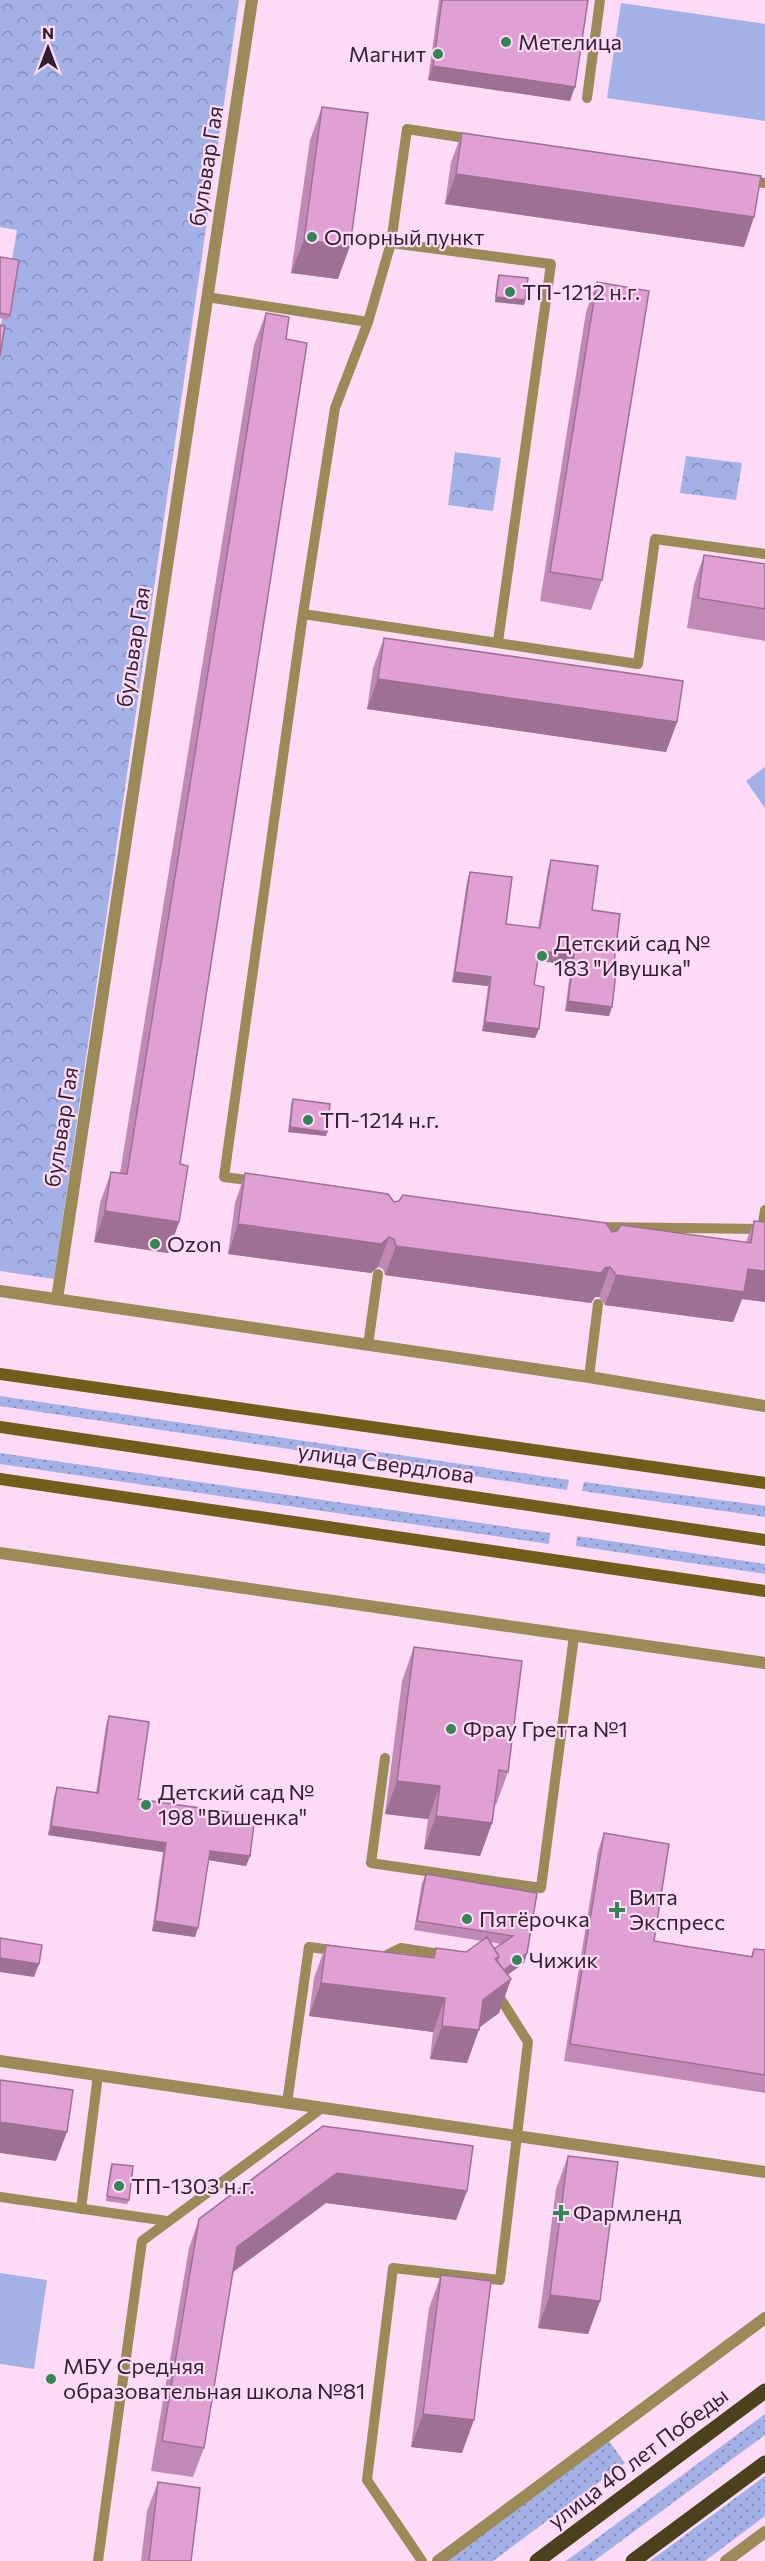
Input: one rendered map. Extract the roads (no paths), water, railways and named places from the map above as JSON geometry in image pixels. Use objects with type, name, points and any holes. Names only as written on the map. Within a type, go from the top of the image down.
[{"type":"main road","name":"улица Свердлова","points":[[0,1374],[765,1484]]},
{"type":"main road","name":"улица Свердлова","points":[[0,1427],[765,1540]]},
{"type":"main road","points":[[0,1479],[765,1591]]},
{"type":"main road","name":"улица 40 лет Победы","points":[[537,2561],[765,2391]]},
{"type":"main road","points":[[633,2561],[765,2463]]},
{"type":"street","name":"бульвар Гая","points":[[57,1299],[252,0]]},
{"type":"street","points":[[0,1291],[589,1377],[765,1406]]},
{"type":"street","points":[[0,1553],[765,1664]]},
{"type":"street","points":[[0,2061],[765,2172]]},
{"type":"street","points":[[438,2561],[765,2318]]},
{"type":"street","points":[[726,2561],[765,2532]]},
{"type":"lane","points":[[587,98],[600,0]]},
{"type":"lane","points":[[271,1183],[224,1177],[303,614],[335,408],[368,322],[391,243],[407,129],[488,141]]},
{"type":"lane","points":[[730,178],[765,183]]},
{"type":"lane","points":[[391,243],[551,264],[498,642]]},
{"type":"lane","points":[[207,297],[368,322]]},
{"type":"lane","points":[[303,614],[638,664],[655,539],[765,554]]},
{"type":"lane","points":[[583,1225],[605,1232],[764,1229],[765,1210]]},
{"type":"lane","points":[[368,1345],[378,1274]]},
{"type":"lane","points":[[589,1377],[598,1304]]},
{"type":"lane","points":[[385,1758],[371,1863],[541,1888],[574,1636]]},
{"type":"lane","points":[[287,2103],[309,1947],[351,1953]]},
{"type":"lane","points":[[372,1956],[383,1958],[401,1948],[455,1956]]},
{"type":"lane","points":[[422,2561],[367,2480],[393,2268],[500,2280],[528,2042],[488,1978]]},
{"type":"lane","points":[[81,2208],[98,2075]]},
{"type":"lane","points":[[98,2561],[142,2241],[322,2108]]},
{"type":"lane","points":[[0,2197],[167,2221]]},
{"type":"place","name":"Метелица","points":[[506,42]]},
{"type":"place","name":"Магнит","points":[[438,54]]},
{"type":"place","name":"Опорный пункт","points":[[312,237]]},
{"type":"place","name":"ТП-1212 н.г.","points":[[510,292]]},
{"type":"place","name":"Детский сад № 183 \"Ивушка\"","points":[[542,956]]},
{"type":"place","name":"ТП-1214 н.г.","points":[[308,1120]]},
{"type":"place","name":"Ozon","points":[[155,1244]]},
{"type":"place","name":"Фрау Гретта №1","points":[[451,1729]]},
{"type":"place","name":"Детский сад № 198 \"Вишенка\"","points":[[146,1805]]},
{"type":"place","name":"Вита Экспресс","points":[[617,1910]]},
{"type":"place","name":"Пятёрочка","points":[[467,1919]]},
{"type":"place","name":"Чижик","points":[[517,1960]]},
{"type":"place","name":"ТП-1303 н.г.","points":[[119,2186]]},
{"type":"place","name":"Фармленд","points":[[561,2213]]},
{"type":"place","name":"МБУ Средняя образовательная школа №81","points":[[51,2379]]}]
